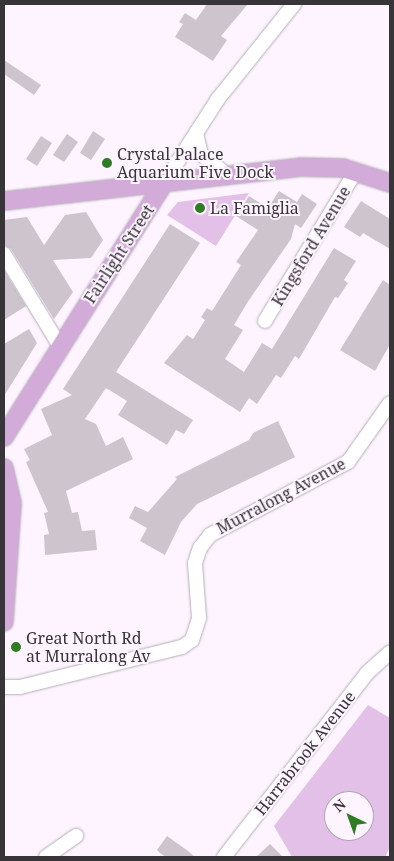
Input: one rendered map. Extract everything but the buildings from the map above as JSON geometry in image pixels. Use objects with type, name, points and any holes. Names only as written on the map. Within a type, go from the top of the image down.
[{"type":"main road","points":[[4,201],[301,167],[356,171],[390,183]]},
{"type":"main road","name":"Fairlight Street","points":[[4,437],[164,183]]},
{"type":"main road","points":[[4,468],[12,504],[4,622]]},
{"type":"street","name":"Fairlight Street","points":[[164,183],[233,79],[294,4]]},
{"type":"street","points":[[196,133],[202,154],[228,176]]},
{"type":"street","name":"Kingsford Avenue","points":[[265,321],[356,171]]},
{"type":"street","points":[[4,254],[60,346]]},
{"type":"street","name":"Murralong Avenue","points":[[4,687],[20,686],[182,647],[192,640],[199,618],[195,563],[200,548],[210,534],[348,462],[390,403]]},
{"type":"street","name":"Harrabrook Avenue","points":[[224,857],[367,673],[390,652]]},
{"type":"street","points":[[46,857],[76,836]]},
{"type":"shaded area","points":[[249,193],[216,246],[167,215],[178,202]]},
{"type":"shaded area","points":[[368,705],[390,718],[390,847],[385,857],[292,857],[274,826]]},
{"type":"place","name":"Crystal Palace Aquarium Five Dock","points":[[107,163]]},
{"type":"place","name":"La Famiglia","points":[[200,208]]},
{"type":"place","name":"Great North Rd at Murralong Av","points":[[16,647]]}]
